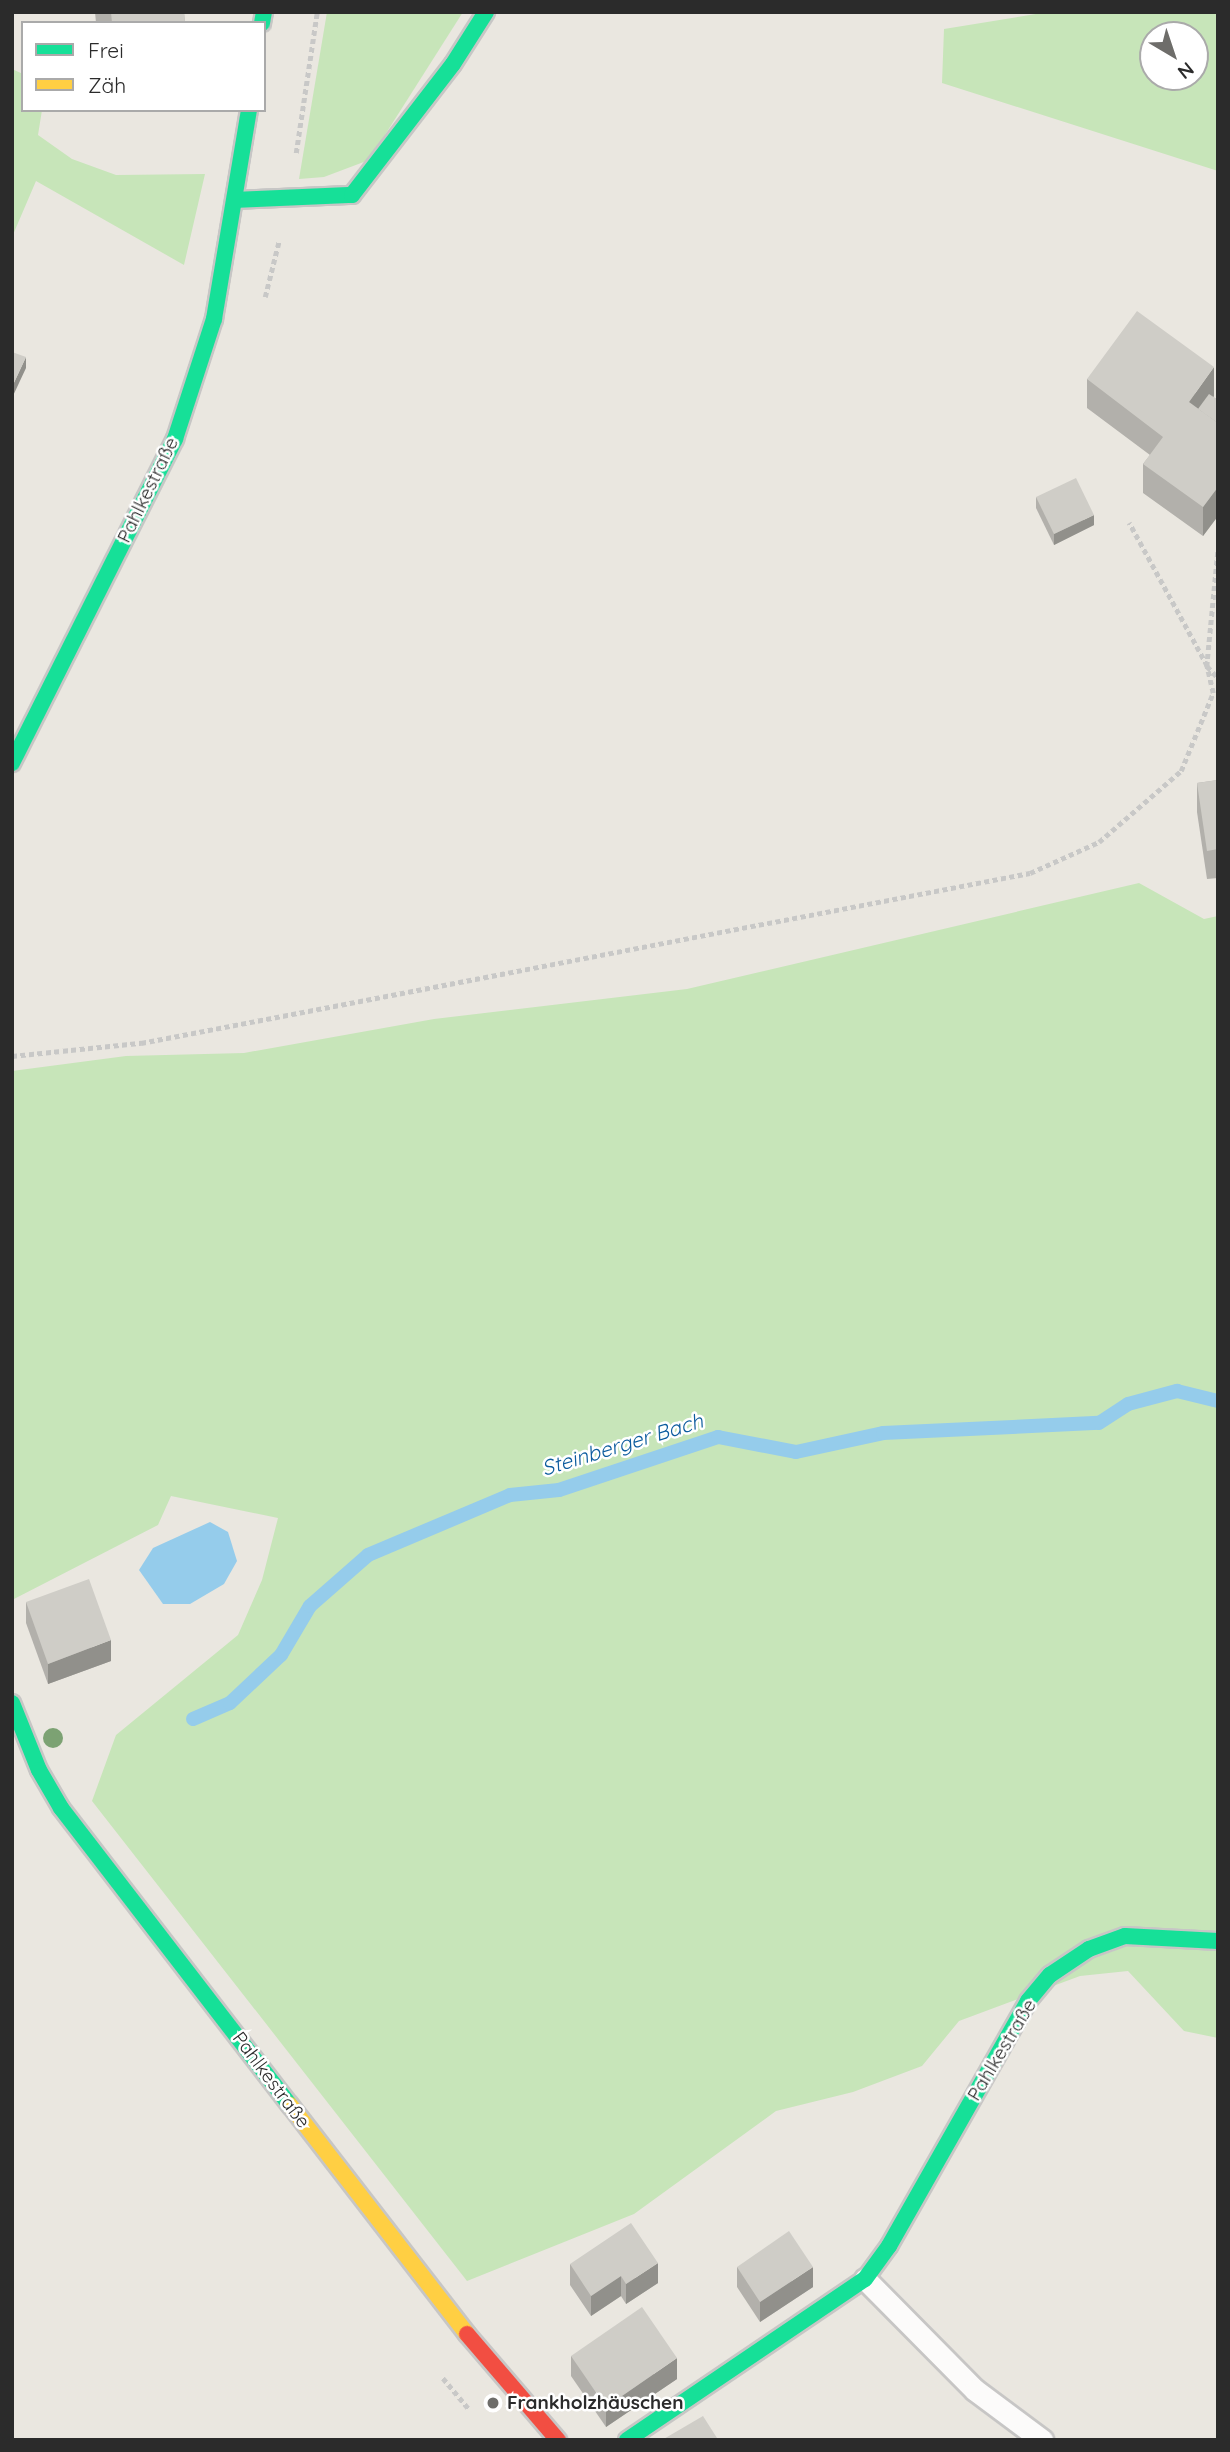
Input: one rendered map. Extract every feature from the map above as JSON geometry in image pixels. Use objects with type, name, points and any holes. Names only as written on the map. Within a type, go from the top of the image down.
[{"type":"street","points":[[236,200],[352,195],[453,64],[486,12]]},
{"type":"street","name":"Pahlkestraße","points":[[12,763],[175,439],[214,319],[249,112]]},
{"type":"street","name":"Pahlkestraße","points":[[12,1703],[39,1770],[61,1808],[458,2324],[558,2440]]},
{"type":"street","name":"Pahlkestraße","points":[[627,2440],[865,2279],[889,2246],[1028,2001],[1050,1975],[1089,1948],[1125,1936],[1218,1941]]},
{"type":"lane","points":[[865,2279],[975,2390],[1042,2440]]},
{"type":"path","points":[[1129,523],[1207,666],[1218,678]]},
{"type":"path","points":[[12,1056],[141,1043],[1030,873],[1099,842],[1181,771],[1213,692],[1207,666],[1218,552]]},
{"type":"green space","points":[[327,12],[463,12],[369,160],[324,177],[299,179]]},
{"type":"green space","points":[[1048,12],[1218,12],[1218,171],[942,83],[944,29]]},
{"type":"green space","points":[[12,69],[21,73],[21,112],[42,112],[38,135],[72,159],[116,175],[205,174],[184,265],[36,181],[12,237]]},
{"type":"green space","points":[[1139,883],[1204,919],[1218,916],[1218,2038],[1184,2031],[1128,1971],[1080,1976],[959,2021],[922,2066],[853,2092],[776,2111],[634,2214],[467,2281],[92,1801],[116,1735],[238,1635],[262,1580],[278,1518],[171,1496],[158,1525],[12,1600],[12,1071],[126,1056],[244,1053],[434,1019],[687,989]]},
{"type":"water","points":[[210,1522],[228,1532],[237,1561],[224,1584],[190,1604],[163,1604],[139,1570],[153,1548]]},
{"type":"building","points":[[111,12],[184,12],[185,21],[112,21]]},
{"type":"building","points":[[1137,311],[1214,367],[1189,402],[1218,423],[1218,487],[1203,507],[1143,464],[1163,437],[1087,379]]},
{"type":"building","points":[[12,352],[26,357],[12,387]]},
{"type":"building","points":[[1209,394],[1218,400],[1218,423],[1198,409]]},
{"type":"building","points":[[1076,478],[1094,515],[1054,534],[1036,497]]},
{"type":"building","points":[[1218,780],[1218,849],[1207,851],[1197,783]]},
{"type":"building","points":[[89,1579],[111,1640],[48,1664],[26,1602]]},
{"type":"building","points":[[631,2223],[658,2263],[626,2284],[621,2276],[591,2296],[570,2264]]},
{"type":"building","points":[[789,2231],[813,2267],[760,2302],[737,2267]]},
{"type":"building","points":[[642,2307],[677,2358],[606,2407],[571,2356]]},
{"type":"building","points":[[703,2416],[717,2438],[715,2440],[662,2440]]},
{"type":"waterway","name":"Steinberger Bach","points":[[193,1719],[230,1703],[281,1655],[310,1606],[368,1555],[510,1495],[559,1490],[718,1437],[796,1452],[883,1433],[1099,1423],[1128,1404],[1177,1391],[1218,1401]]},
{"type":"traffic: fast","points":[[262,21],[264,12]]},
{"type":"traffic: fast","points":[[236,200],[352,195],[453,64],[486,12]]},
{"type":"traffic: fast","points":[[12,763],[175,439],[214,319],[249,112]]},
{"type":"traffic: fast","points":[[12,1703],[39,1770],[61,1808],[290,2105]]},
{"type":"traffic: fast","points":[[627,2440],[865,2279],[889,2246],[1028,2001],[1050,1975],[1089,1949],[1125,1936],[1218,1941]]},
{"type":"traffic: slow","points":[[290,2105],[467,2334]]},
{"type":"traffic: jam","points":[[467,2334],[558,2440]]},
{"type":"place","name":"Frankholzhäuschen","points":[[493,2403]]}]
